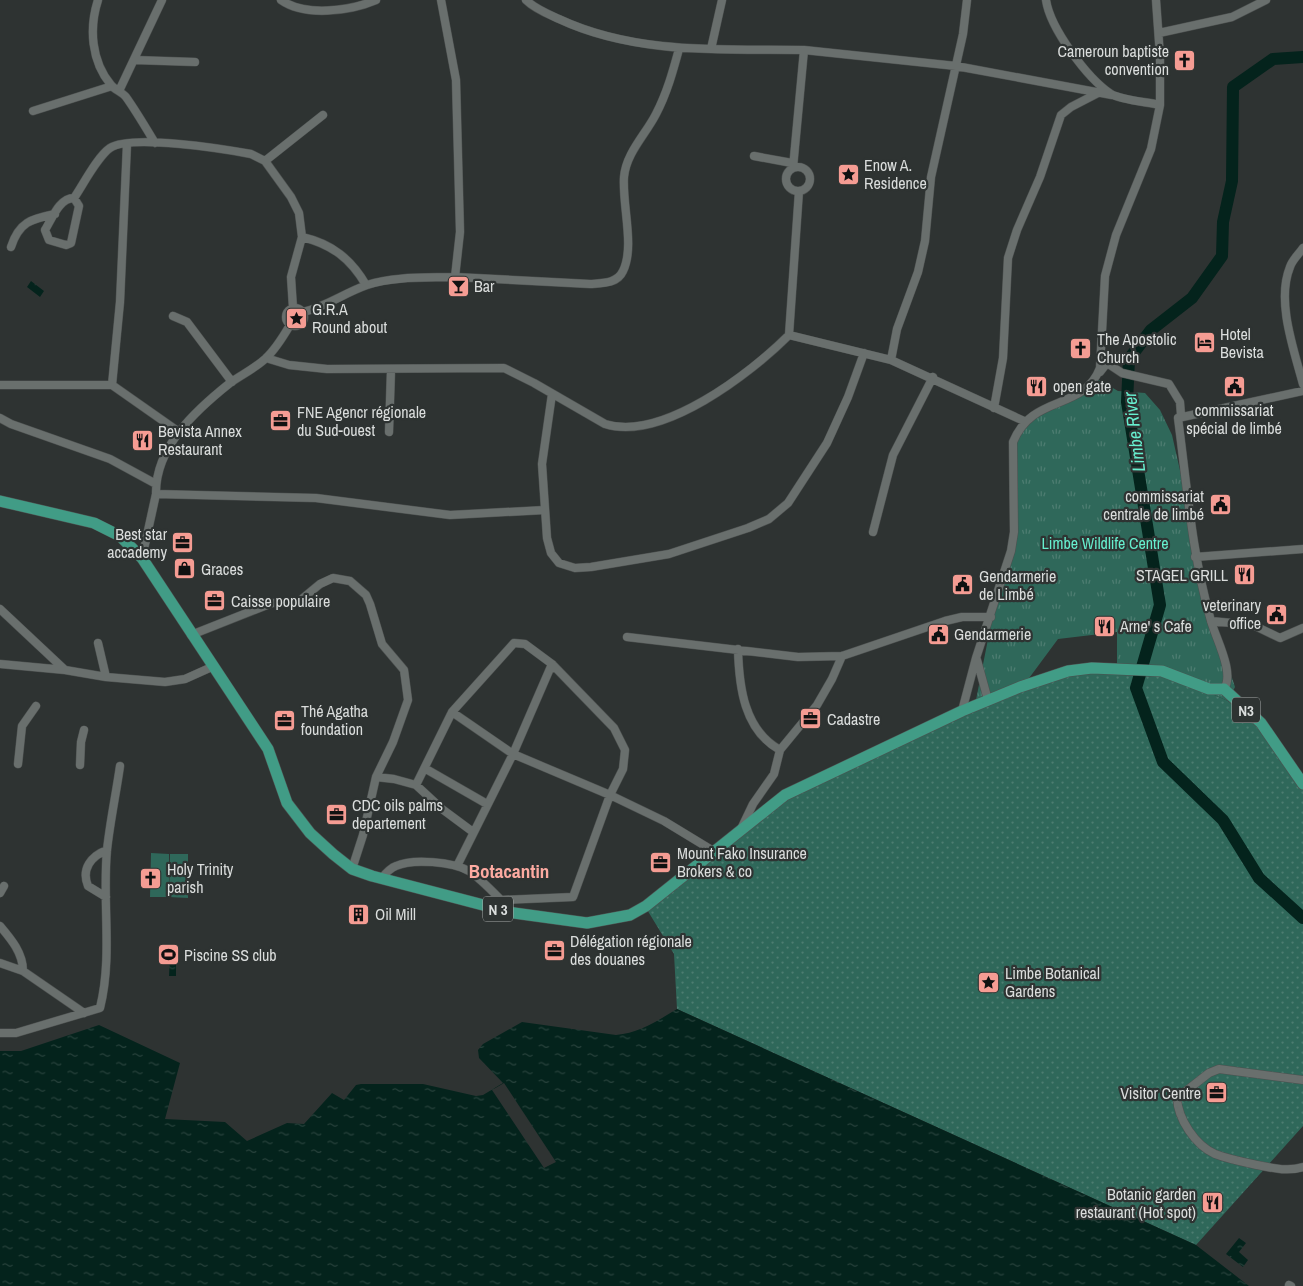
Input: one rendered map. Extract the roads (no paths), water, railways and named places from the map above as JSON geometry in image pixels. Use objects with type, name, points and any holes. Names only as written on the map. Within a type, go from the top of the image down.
[{"type":"highway","name":"N 3","points":[[0,501],[94,524],[120,536],[142,558],[268,749],[287,803],[310,833],[352,869],[514,913],[586,923],[630,915],[646,906],[785,795],[988,700],[1068,671],[1092,668],[1116,669]]},
{"type":"highway","name":"N3","points":[[1116,669],[1162,671],[1209,689],[1224,689],[1261,723],[1303,784]]},
{"type":"street","points":[[98,0],[92,18],[93,42],[99,66],[112,86],[124,95],[155,143]]},
{"type":"street","points":[[120,91],[162,0]]},
{"type":"street","points":[[281,0],[303,9],[326,10],[376,0]]},
{"type":"street","points":[[441,0],[456,80],[460,232],[456,277]]},
{"type":"street","points":[[526,0],[544,12],[591,31],[679,49],[804,50],[956,66],[1112,94],[1160,105]]},
{"type":"street","points":[[711,49],[722,0]]},
{"type":"street","points":[[891,360],[897,329],[918,272],[925,242],[930,177],[956,66],[967,0]]},
{"type":"street","points":[[1046,0],[1047,11],[1070,50],[1096,81],[1112,94]]},
{"type":"street","points":[[1097,376],[1102,355],[1107,270],[1116,235],[1151,150],[1160,105],[1156,0]]},
{"type":"street","points":[[1158,33],[1232,17],[1266,0]]},
{"type":"street","points":[[293,308],[302,312],[330,304],[366,285],[391,280],[456,277],[590,284],[610,283],[622,274],[628,261],[624,177],[627,161],[656,114],[667,90],[679,49]]},
{"type":"street","points":[[754,156],[793,165],[804,169],[810,178],[806,188],[799,192],[792,190],[787,185],[786,177],[793,165],[804,50]]},
{"type":"street","points":[[134,60],[195,62]]},
{"type":"street","points":[[33,111],[112,86]]},
{"type":"street","points":[[994,408],[1003,358],[1008,258],[1014,239],[1040,177],[1061,115],[1071,107],[1098,93]]},
{"type":"street","points":[[264,161],[323,115]]},
{"type":"street","points":[[74,198],[78,206],[71,242],[66,245],[49,240],[45,230],[55,214],[63,202],[69,198],[74,198],[109,149],[127,144],[155,143],[244,152],[264,161],[296,206],[302,237],[291,276],[293,308],[286,316],[290,325]]},
{"type":"street","points":[[112,385],[120,302],[127,144]]},
{"type":"street","points":[[266,358],[288,365],[312,368],[391,370],[504,368],[605,424],[614,427],[652,422],[673,416],[704,401],[749,371],[789,335],[799,192]]},
{"type":"street","points":[[11,247],[17,230],[22,225],[55,214]]},
{"type":"street","points":[[302,237],[323,243],[336,250],[359,273],[366,285]]},
{"type":"street","points":[[1303,248],[1290,266],[1286,282],[1286,319],[1303,384]]},
{"type":"street","points":[[290,325],[300,325],[304,319],[302,312]]},
{"type":"street","points":[[173,316],[187,322],[232,382]]},
{"type":"street","points":[[142,558],[156,494],[156,484],[166,454],[179,432],[199,408],[266,358],[290,325]]},
{"type":"street","points":[[789,335],[891,360],[933,377],[1024,421]]},
{"type":"street","points":[[552,394],[542,464],[547,538],[551,553],[559,563],[575,568],[669,554],[748,528],[769,519],[788,504],[827,443],[848,397],[864,353]]},
{"type":"street","points":[[962,711],[976,658],[991,617],[1011,551],[1014,532],[1013,442],[1024,421],[1040,410],[1078,394],[1088,387],[1107,363],[1122,373],[1169,384],[1180,402],[1181,415],[1178,418],[1195,556],[1211,621],[1228,677],[1224,689]]},
{"type":"street","points":[[388,432],[391,370]]},
{"type":"street","points":[[873,532],[893,455],[933,377]]},
{"type":"street","points":[[0,385],[112,385],[179,432]]},
{"type":"street","points":[[1178,418],[1303,391]]},
{"type":"street","points":[[0,418],[11,424],[110,459],[156,484]]},
{"type":"street","points":[[156,494],[316,498],[450,514],[546,510]]},
{"type":"street","points":[[1195,556],[1303,549]]},
{"type":"street","points":[[192,634],[272,603],[298,603],[327,580],[342,579],[357,585],[370,604],[382,644],[404,670],[408,700],[393,742],[376,777],[363,834],[352,869]]},
{"type":"street","points":[[0,609],[65,670]]},
{"type":"street","points":[[627,637],[738,649],[798,658],[842,656],[945,621],[962,617],[991,617]]},
{"type":"street","points":[[1211,621],[1253,625],[1280,638],[1303,628]]},
{"type":"street","points":[[98,643],[106,677]]},
{"type":"street","points":[[416,786],[426,769],[452,712],[514,643],[525,644],[552,664],[614,728],[625,750],[623,769],[610,795],[573,897],[502,900]]},
{"type":"street","points":[[738,649],[740,683],[750,717],[759,735],[780,750]]},
{"type":"street","points":[[742,828],[753,804],[774,774],[780,750],[817,705],[832,679],[842,656]]},
{"type":"street","points":[[976,658],[988,700]]},
{"type":"street","points":[[0,664],[165,682],[185,679],[214,666]]},
{"type":"street","points":[[457,866],[513,754],[552,664]]},
{"type":"street","points":[[18,764],[22,726],[36,706]]},
{"type":"street","points":[[452,712],[513,754],[610,795],[664,821],[715,852]]},
{"type":"street","points":[[80,765],[80,742],[84,730]]},
{"type":"street","points":[[0,1033],[16,1033],[100,1008],[104,992],[107,850],[120,766]]},
{"type":"street","points":[[426,769],[487,804]]},
{"type":"street","points":[[376,777],[394,779],[416,786],[442,809],[473,832]]},
{"type":"street","points":[[106,897],[88,886],[86,881],[87,866],[90,861],[98,854],[107,850]]},
{"type":"street","points":[[381,878],[392,867],[403,864],[424,862],[457,866],[468,871],[502,900],[514,913]]},
{"type":"street","points":[[0,926],[21,958],[23,971]]},
{"type":"street","points":[[0,963],[23,971],[84,1013]]},
{"type":"street","points":[[1303,1080],[1219,1069],[1209,1073],[1177,1098],[1178,1112],[1194,1137],[1214,1153],[1271,1168],[1293,1170],[1303,1167]]},
{"type":"water","points":[[31,281],[44,291],[40,297],[27,287]]},
{"type":"water","points":[[170,955],[176,955],[176,976],[169,976]]},
{"type":"water","points":[[677,1009],[1196,1245],[1249,1286],[0,1286],[0,1051],[21,1051],[99,1025],[180,1063],[165,1119],[225,1122],[247,1141],[287,1123],[304,1124],[332,1093],[344,1100],[356,1085],[361,1084],[423,1084],[476,1096],[483,1095],[503,1083],[479,1058],[478,1050],[483,1044],[522,1022],[616,1035],[640,1029]]},
{"type":"water","points":[[1239,1238],[1246,1243],[1239,1252],[1248,1260],[1243,1267],[1226,1254]]},
{"type":"waterway","name":"Limbe River","points":[[1303,57],[1273,59],[1233,87],[1232,181],[1223,222],[1222,256],[1192,298],[1151,330],[1129,359],[1127,402],[1160,605],[1136,688],[1163,762],[1223,820],[1259,878],[1303,918]]},
{"type":"place","name":"Cameroun baptiste convention","points":[[1185,60]]},
{"type":"place","name":"Enow A. Residence","points":[[848,174]]},
{"type":"place","name":"Bar","points":[[458,286]]},
{"type":"place","name":"G.R.A Round about","points":[[296,318]]},
{"type":"place","name":"Hotel Bevista","points":[[1204,343]]},
{"type":"place","name":"The Apostolic Church","points":[[1081,348]]},
{"type":"place","name":"open gate","points":[[1037,386]]},
{"type":"place","name":"commissariat spécial de limbé","points":[[1234,386]]},
{"type":"place","name":"FNE Agencr régionale du Sud-ouest","points":[[281,421]]},
{"type":"place","name":"Bevista Annex Restaurant","points":[[142,440]]},
{"type":"place","name":"commissariat centrale de limbé","points":[[1220,505]]},
{"type":"place","name":"Best star accademy","points":[[183,543]]},
{"type":"place","name":"Graces","points":[[185,569]]},
{"type":"place","name":"STAGEL GRILL","points":[[1244,575]]},
{"type":"place","name":"Gendarmerie de Limbé","points":[[963,585]]},
{"type":"place","name":"Caisse populaire","points":[[215,601]]},
{"type":"place","name":"veterinary office","points":[[1277,614]]},
{"type":"place","name":"Arne' s Cafe","points":[[1104,626]]},
{"type":"place","name":"Gendarmerie","points":[[938,634]]},
{"type":"place","name":"Cadastre","points":[[811,719]]},
{"type":"place","name":"Thé Agatha foundation","points":[[285,720]]},
{"type":"place","name":"CDC oils palms departement","points":[[336,814]]},
{"type":"place","name":"Mount Fako Insurance Brokers & co","points":[[661,862]]},
{"type":"place","name":"Holy Trinity parish","points":[[151,878]]},
{"type":"place","name":"Oil Mill","points":[[359,914]]},
{"type":"place","name":"Délégation régionale des douanes","points":[[554,950]]},
{"type":"place","name":"Piscine SS club","points":[[168,955]]},
{"type":"place","name":"Limbe Botanical Gardens","points":[[989,982]]},
{"type":"place","name":"Visitor Centre","points":[[1217,1093]]},
{"type":"place","name":"Botanic garden restaurant (Hot spot)","points":[[1212,1203]]},
{"type":"district","name":"Botacantin","points":[[509,871]]},
{"type":"park label","name":"Limbe Wildlife Centre","points":[[1105,543]]}]
